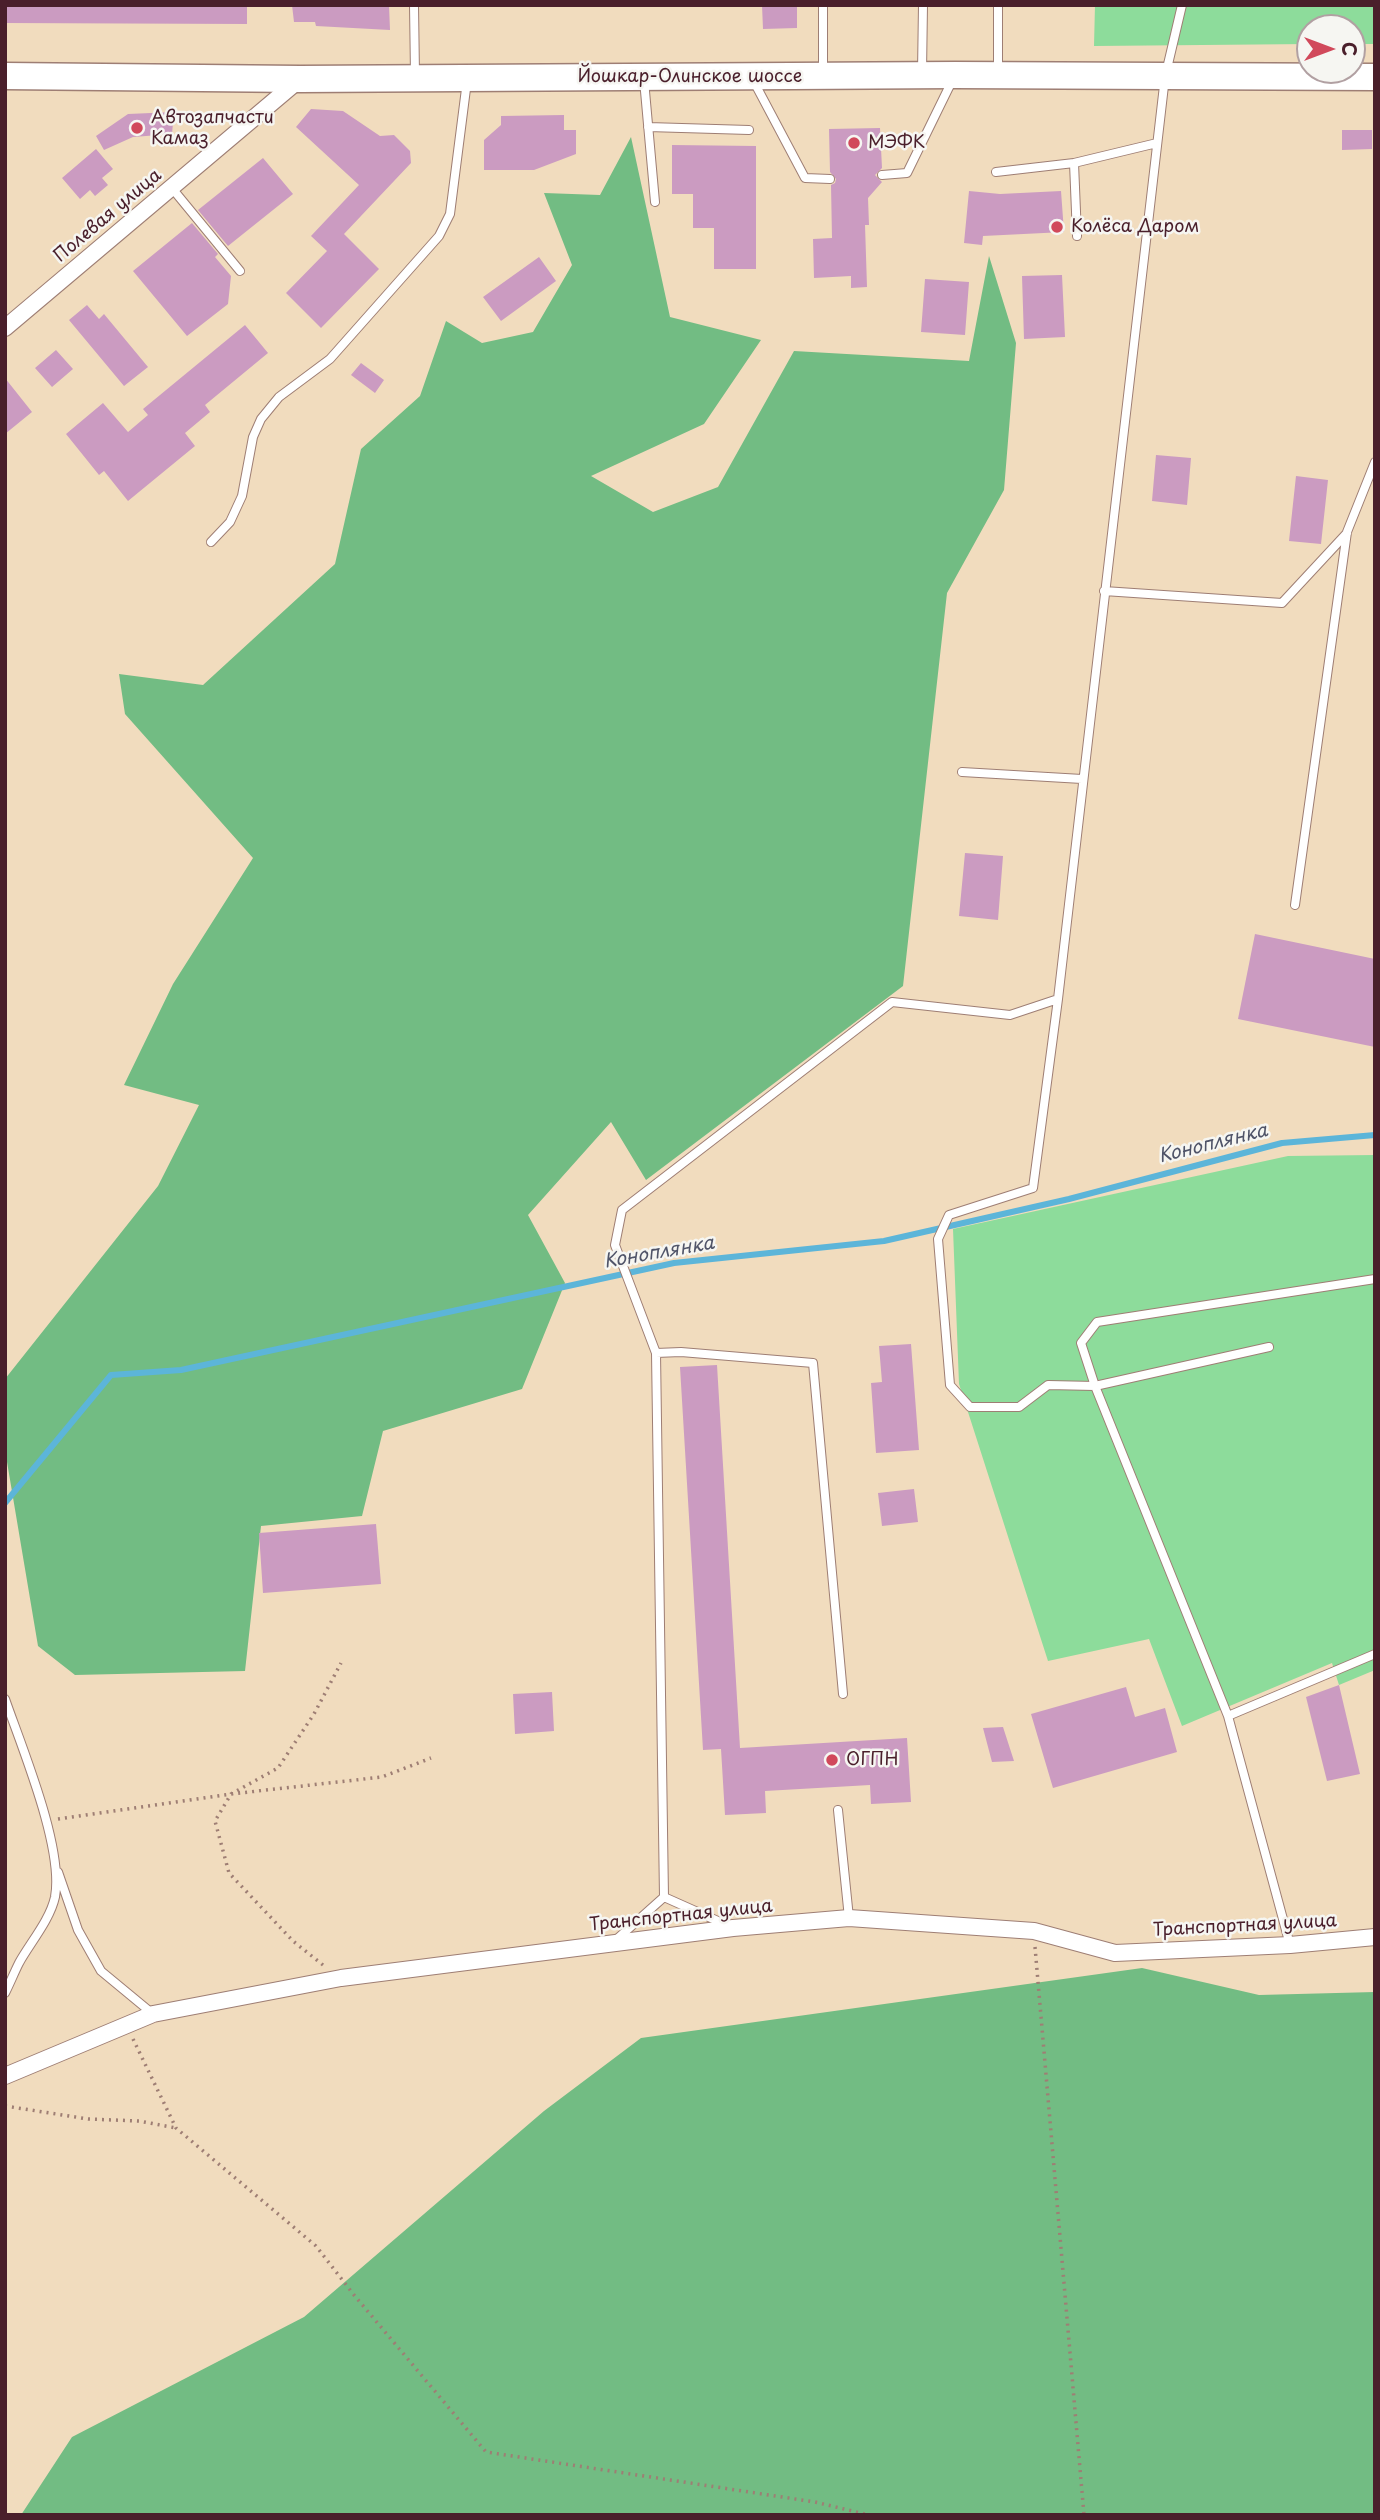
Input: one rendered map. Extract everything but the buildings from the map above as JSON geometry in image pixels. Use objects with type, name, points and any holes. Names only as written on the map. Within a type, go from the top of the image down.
[{"type":"main road","name":"Йошкар-Олинское шоссе","points":[[5,76],[300,79],[922,75],[1375,77]]},
{"type":"street","name":"Полевая улица","points":[[5,328],[300,79]]},
{"type":"street","name":"Транспортная улица","points":[[5,2076],[153,2014],[341,1978],[733,1928],[849,1918],[1034,1931],[1115,1953],[1290,1945],[1375,1937]]},
{"type":"lane","points":[[414,5],[415,78]]},
{"type":"lane","points":[[822,5],[823,76]]},
{"type":"lane","points":[[922,75],[923,5]]},
{"type":"lane","points":[[998,5],[998,76]]},
{"type":"lane","points":[[1182,5],[1165,77],[1058,999],[1033,1188],[949,1215],[938,1239],[950,1385],[970,1407],[1019,1407],[1048,1385],[1095,1386],[1269,1347]]},
{"type":"lane","points":[[882,175],[906,173],[955,75]]},
{"type":"lane","points":[[751,76],[805,178],[831,179]]},
{"type":"lane","points":[[644,77],[655,202]]},
{"type":"lane","points":[[211,542],[230,522],[242,496],[253,437],[261,419],[279,397],[330,359],[439,236],[450,214],[467,78]]},
{"type":"lane","points":[[648,127],[748,130]]},
{"type":"lane","points":[[996,172],[1074,163],[1157,143]]},
{"type":"lane","points":[[1074,163],[1077,236]]},
{"type":"lane","points":[[171,187],[240,271]]},
{"type":"lane","points":[[1295,905],[1347,532],[1375,462]]},
{"type":"lane","points":[[1104,591],[1282,603],[1347,532]]},
{"type":"lane","points":[[962,772],[1083,779]]},
{"type":"lane","points":[[613,1942],[664,1897],[656,1353],[615,1245],[622,1210],[892,1002],[1010,1015],[1058,999]]},
{"type":"lane","points":[[1290,1945],[1228,1716],[1095,1386],[1082,1343],[1097,1322],[1375,1279]]},
{"type":"lane","points":[[656,1353],[681,1352],[813,1363],[843,1694]]},
{"type":"lane","points":[[1228,1716],[1375,1654]]},
{"type":"lane","points":[[5,1699],[46,1821],[55,1866],[78,1930],[101,1971],[153,2014]]},
{"type":"lane","points":[[838,1810],[849,1918]]},
{"type":"lane","points":[[5,1993],[55,1898],[55,1866]]},
{"type":"lane","points":[[664,1897],[733,1928]]},
{"type":"path","points":[[341,1663],[314,1714],[278,1768],[230,1794],[215,1821],[229,1873],[293,1941],[341,1978]]},
{"type":"path","points":[[46,1821],[230,1794],[382,1777],[431,1758]]},
{"type":"path","points":[[1034,1931],[1084,2515]]},
{"type":"path","points":[[126,2025],[176,2128],[316,2246],[486,2452],[815,2502],[869,2515]]},
{"type":"path","points":[[5,2106],[88,2119],[139,2121],[176,2128]]},
{"type":"green space","points":[[1095,5],[1375,5],[1375,44],[1366,44],[1366,14],[1296,14],[1296,44],[1094,46]]},
{"type":"green space","points":[[631,137],[670,317],[761,340],[704,424],[591,476],[653,512],[718,487],[794,351],[969,361],[989,256],[1016,343],[1004,490],[947,593],[903,986],[646,1180],[611,1122],[528,1215],[565,1283],[522,1389],[383,1431],[362,1516],[261,1526],[245,1671],[75,1675],[38,1646],[5,1450],[5,1379],[158,1186],[199,1105],[124,1085],[173,984],[253,858],[125,714],[119,674],[203,685],[335,564],[361,449],[420,396],[446,321],[482,343],[533,332],[572,265],[544,193],[600,195]]},
{"type":"green space","points":[[1375,1155],[1375,1670],[1339,1685],[1332,1663],[1182,1726],[1149,1639],[1048,1661],[959,1384],[953,1229],[1288,1156]]},
{"type":"green space","points":[[1142,1968],[1259,1995],[1375,1992],[1375,2515],[21,2515],[72,2437],[304,2317],[544,2111],[641,2038]]},
{"type":"waterway","name":"Коноплянка","points":[[5,1503],[111,1375],[181,1370],[674,1263],[884,1241],[1069,1199],[1282,1143],[1375,1135]]},
{"type":"place","name":"Автозапчасти Камаз","points":[[137,128]]},
{"type":"place","name":"МЭФК","points":[[854,143]]},
{"type":"place","name":"Колёса Даром","points":[[1057,227]]},
{"type":"place","name":"ОГПН","points":[[832,1760]]}]
